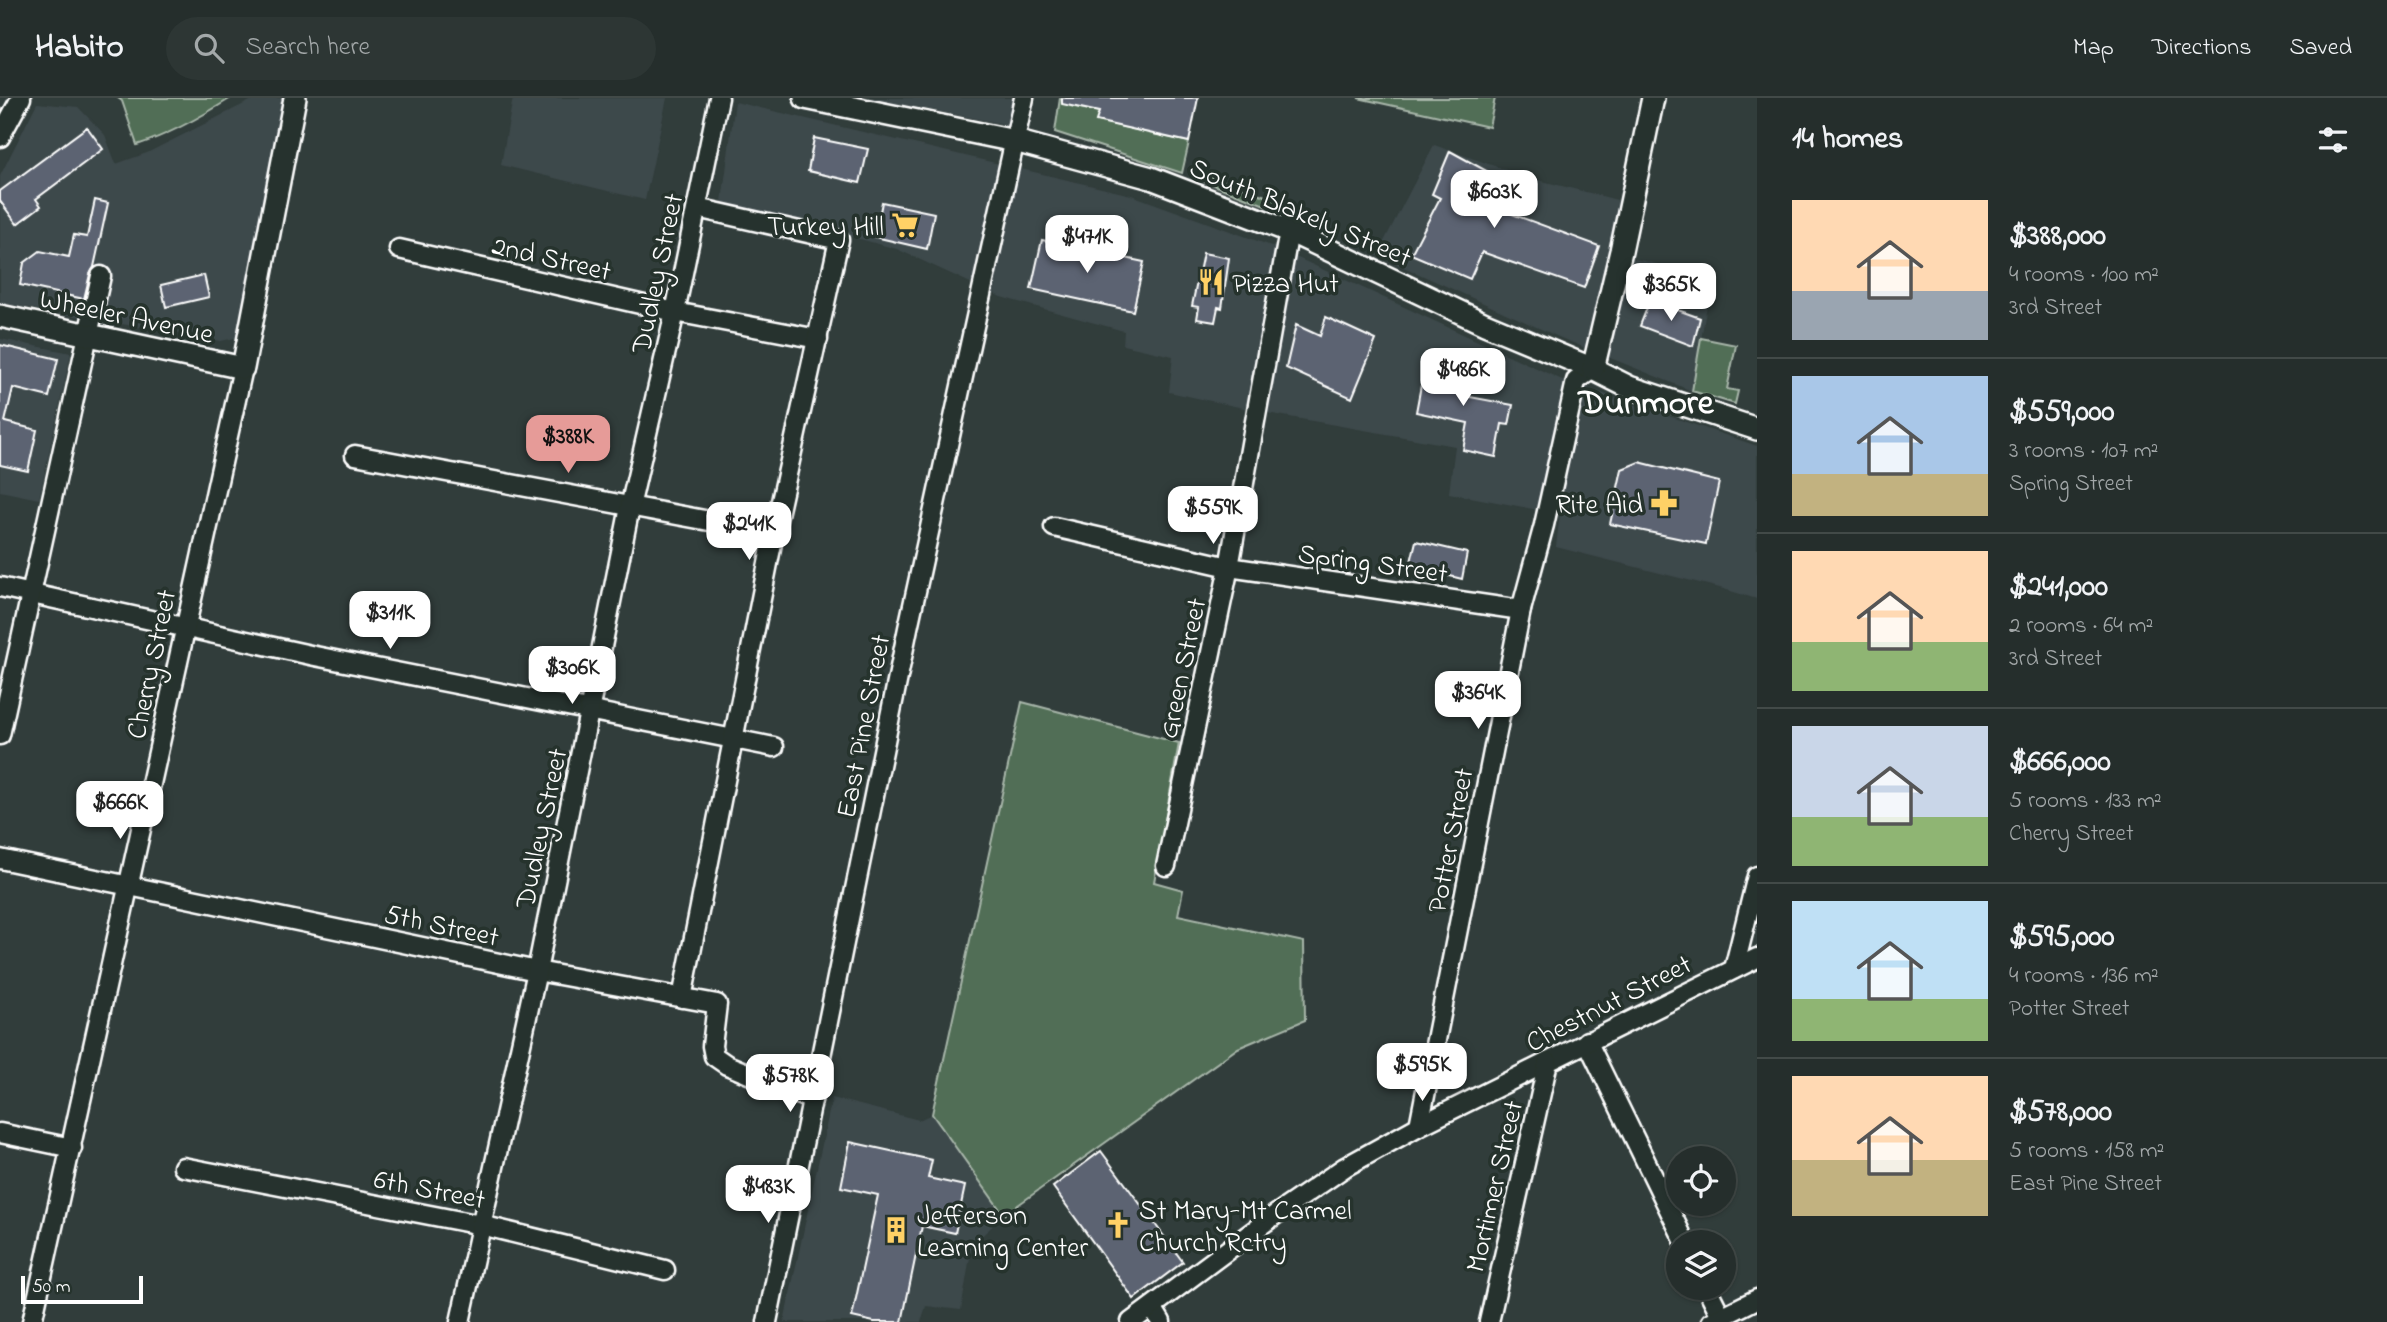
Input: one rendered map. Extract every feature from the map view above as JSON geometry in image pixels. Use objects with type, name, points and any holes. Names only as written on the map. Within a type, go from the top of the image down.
[{"type":"main road","name":"Cherry Street","points":[[243,368],[295,98]]},
{"type":"main road","name":"South Blakely Street","points":[[806,98],[1015,141],[1151,178],[1289,231],[1485,324],[1629,387],[1757,429]]},
{"type":"main road","points":[[1593,369],[1653,98]]},
{"type":"main road","name":"Wheeler Avenue","points":[[0,316],[243,368]]},
{"type":"street","points":[[0,137],[21,98]]},
{"type":"street","name":"Dudley Street","points":[[460,1322],[537,971],[630,507],[676,312],[719,98]]},
{"type":"street","name":"East Pine Street","points":[[767,1322],[908,628],[1024,98]]},
{"type":"street","points":[[682,998],[774,533],[839,240],[697,208]]},
{"type":"street","name":"Green Street","points":[[1166,866],[1229,567],[1289,231]]},
{"type":"street","name":"2nd Street","points":[[399,249],[676,312],[818,339]]},
{"type":"street","points":[[0,735],[101,276]]},
{"type":"street","name":"Cherry Street","points":[[32,1322],[243,368]]},
{"type":"street","name":"Potter Street","points":[[1419,1126],[1521,610],[1544,524],[1576,381],[1593,369]]},
{"type":"street","points":[[355,454],[774,533]]},
{"type":"street","name":"Spring Street","points":[[1054,527],[1229,567],[1521,610]]},
{"type":"street","points":[[0,587],[315,656],[775,747]]},
{"type":"street","name":"5th Street","points":[[0,859],[537,971],[717,1004],[712,1046],[714,1056],[720,1062],[812,1100]]},
{"type":"street","points":[[1734,969],[1757,876]]},
{"type":"street","name":"Chestnut Street","points":[[1131,1322],[1156,1314],[1310,1190],[1345,1167],[1419,1126],[1757,958]]},
{"type":"street","points":[[1587,1041],[1679,1230]]},
{"type":"street","name":"Mortimer Street","points":[[1490,1317],[1548,1062]]},
{"type":"street","points":[[0,1133],[72,1148]]},
{"type":"street","name":"6th Street","points":[[183,1167],[481,1225],[665,1270]]},
{"type":"street","points":[[1712,1300],[1719,1320],[1757,1299]]},
{"type":"shaded area","points":[[256,98],[285,98],[239,337],[221,341],[0,303],[0,176],[37,103],[78,107],[105,135],[116,164],[147,153]]},
{"type":"shaded area","points":[[513,98],[667,98],[645,200],[501,165]]},
{"type":"shaded area","points":[[867,98],[1016,98],[1009,125]]},
{"type":"shaded area","points":[[735,102],[1131,195],[1274,247],[1560,379],[1757,446],[1757,599],[1556,547],[1560,514],[1449,493],[1455,446],[1267,413],[1169,392],[1173,356],[1123,345],[1124,331],[1001,297],[897,249],[722,202]]},
{"type":"shaded area","points":[[1434,145],[1526,177],[1641,206],[1630,258],[1712,276],[1692,391],[1561,338],[1377,255]]},
{"type":"shaded area","points":[[0,339],[71,353],[39,499],[0,491]]},
{"type":"shaded area","points":[[832,1098],[919,1120],[932,1114],[1004,1215],[972,1245],[961,1310],[926,1306],[921,1322],[784,1322]]},
{"type":"green space","points":[[118,98],[231,98],[186,125],[137,145],[122,101]]},
{"type":"green space","points":[[1060,98],[1071,101],[1070,106],[1099,112],[1097,121],[1189,142],[1182,173],[1055,132]]},
{"type":"green space","points":[[1358,98],[1495,98],[1489,127]]},
{"type":"green space","points":[[1205,174],[1290,205],[1288,214],[1203,181]]},
{"type":"green space","points":[[1701,338],[1736,345],[1727,389],[1738,391],[1735,404],[1692,391]]},
{"type":"green space","points":[[1022,702],[1179,743],[1154,882],[1183,890],[1178,915],[1304,942],[1305,1020],[1238,1048],[1004,1215],[932,1114]]},
{"type":"building","points":[[1062,98],[1198,98],[1189,142],[1096,121],[1099,112],[1062,104]]},
{"type":"building","points":[[87,127],[103,149],[36,199],[41,206],[17,224],[0,201],[0,191]]},
{"type":"building","points":[[814,138],[868,149],[860,183],[808,171]]},
{"type":"building","points":[[1450,151],[1512,185],[1501,210],[1599,246],[1584,288],[1482,252],[1470,279],[1411,254],[1440,198],[1432,194]]},
{"type":"building","points":[[95,200],[108,203],[84,299],[20,285],[24,263],[40,251],[69,257],[74,235],[87,237]]},
{"type":"building","name":"Turkey Hill","points":[[882,202],[934,213],[927,249],[875,237]]},
{"type":"building","points":[[1042,240],[1144,262],[1133,311],[1031,289]]},
{"type":"building","name":"Pizza Hut","points":[[1203,253],[1229,258],[1222,308],[1218,307],[1215,322],[1197,319],[1199,307],[1192,306]]},
{"type":"building","points":[[204,275],[209,297],[166,307],[161,285]]},
{"type":"building","points":[[1650,300],[1700,318],[1693,346],[1640,326]]},
{"type":"building","points":[[1326,317],[1376,340],[1352,398],[1286,368],[1296,325],[1320,336]]},
{"type":"building","points":[[0,345],[58,359],[49,397],[13,388],[5,422],[37,430],[28,471],[0,465]]},
{"type":"building","points":[[1425,364],[1474,375],[1470,397],[1513,405],[1509,425],[1502,424],[1496,457],[1463,450],[1468,423],[1416,412]]},
{"type":"building","name":"Rite Aid","points":[[1639,462],[1719,482],[1706,544],[1610,524],[1622,469]]},
{"type":"building","points":[[1416,541],[1467,553],[1462,579],[1410,566]]},
{"type":"building","name":"Jefferson Learning Center","points":[[850,1142],[932,1160],[928,1178],[965,1186],[955,1233],[922,1226],[902,1322],[874,1322],[852,1317],[878,1195],[841,1187]]},
{"type":"building","name":"St Mary-Mt Carmel Church Rctry","points":[[1101,1151],[1183,1262],[1134,1299],[1053,1187]]},
{"type":"place","name":"Turkey Hill","points":[[905,225]]},
{"type":"place","name":"Pizza Hut","points":[[1211,282]]},
{"type":"place","name":"Rite Aid","points":[[1664,503]]},
{"type":"place","name":"St Mary-Mt Carmel Church Rctry","points":[[1118,1225]]},
{"type":"place","name":"Jefferson Learning Center","points":[[896,1230]]},
{"type":"district","name":"Dunmore","points":[[1646,401]]}]
